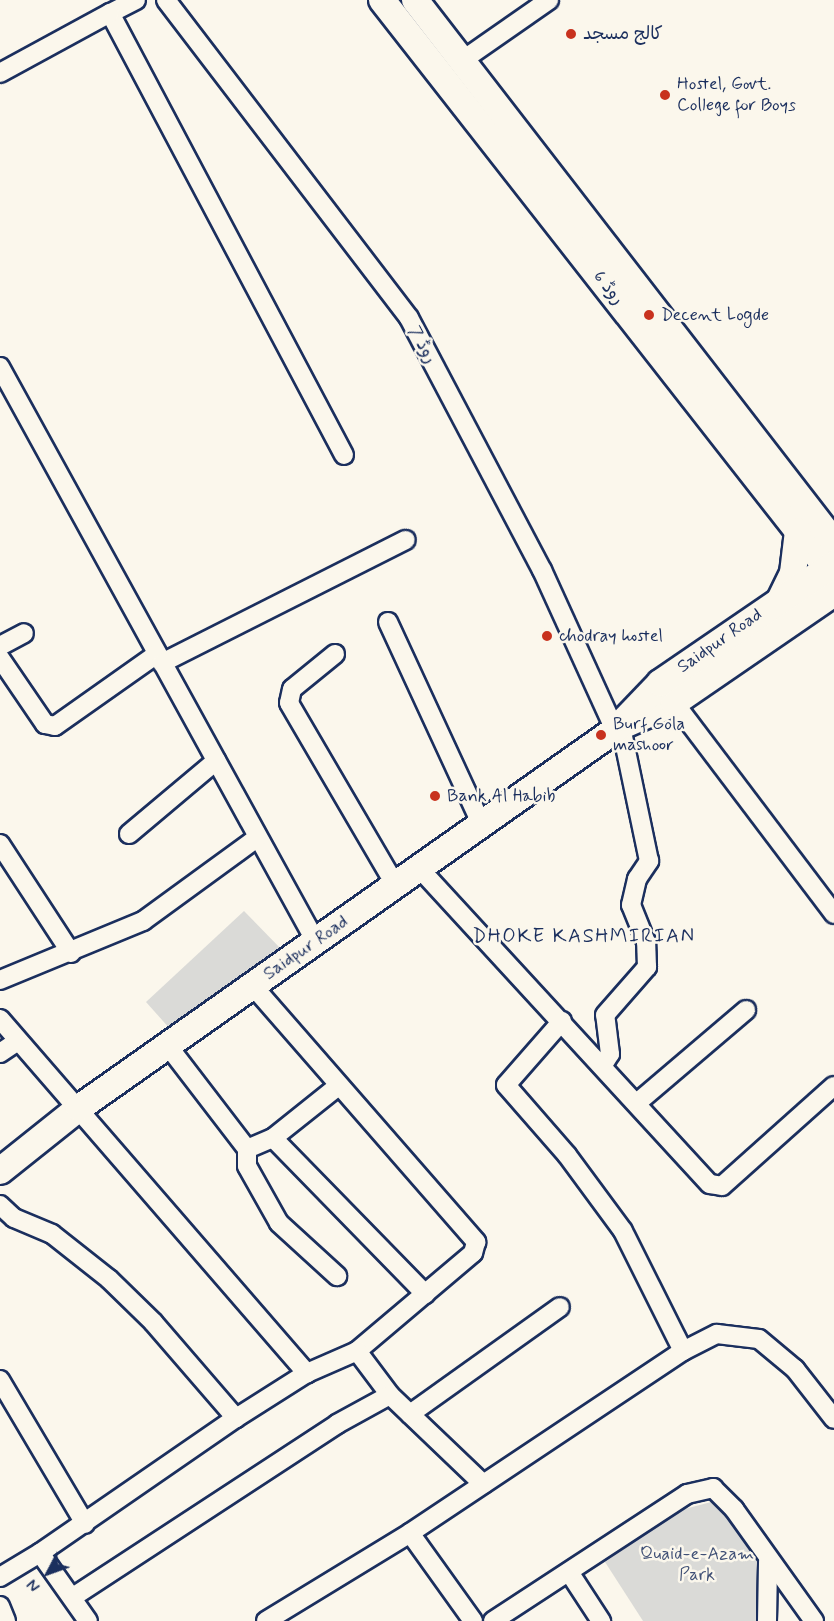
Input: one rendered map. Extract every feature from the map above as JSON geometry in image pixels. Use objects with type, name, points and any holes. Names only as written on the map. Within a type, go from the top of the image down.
[{"type":"main road","name":"روڈ 6","points":[[382,0],[798,531],[832,570]]},
{"type":"main road","name":"روڈ 6","points":[[415,0],[834,542]]},
{"type":"main road","points":[[803,501],[834,522]]},
{"type":"main road","points":[[780,600],[793,573],[798,531]]},
{"type":"main road","name":"Saidpur Road","points":[[0,1171],[79,1108],[667,693],[780,600],[832,570]]},
{"type":"main road","name":"Saidpur Road","points":[[667,693],[823,607],[834,593]]},
{"type":"street","points":[[0,72],[136,0]]},
{"type":"street","name":"روڈ 7","points":[[166,0],[409,318],[542,570],[618,728],[649,861],[637,879],[631,904],[646,942],[647,967],[605,1015],[610,1053],[603,1065]]},
{"type":"street","points":[[463,60],[549,0]]},
{"type":"street","points":[[110,13],[344,455]]},
{"type":"street","points":[[0,367],[316,942]]},
{"type":"street","points":[[0,658],[45,724],[55,726],[159,659],[406,540]]},
{"type":"street","points":[[388,622],[482,825]]},
{"type":"street","points":[[0,646],[24,633]]},
{"type":"street","points":[[335,654],[292,689],[289,703],[396,886]]},
{"type":"street","points":[[667,693],[834,914]]},
{"type":"street","points":[[129,834],[216,761]]},
{"type":"street","points":[[0,980],[71,953],[143,921],[258,837]]},
{"type":"street","points":[[0,844],[71,953]]},
{"type":"street","points":[[420,869],[638,1102],[710,1184],[722,1186],[834,1086]]},
{"type":"street","points":[[0,1577],[85,1524],[236,1418],[307,1373],[357,1351],[473,1253],[476,1242],[337,1087],[253,986]]},
{"type":"street","points":[[638,1102],[746,1010]]},
{"type":"street","points":[[0,1018],[307,1373]]},
{"type":"street","points":[[562,1021],[506,1085],[567,1155],[623,1231],[682,1351]]},
{"type":"street","points":[[0,1053],[18,1041]]},
{"type":"street","points":[[168,1046],[247,1149],[246,1166],[279,1223],[337,1276]]},
{"type":"street","points":[[247,1149],[273,1138],[337,1087]]},
{"type":"street","points":[[273,1138],[425,1294]]},
{"type":"street","points":[[0,1204],[14,1218],[52,1234],[109,1280],[153,1322],[236,1418]]},
{"type":"street","points":[[410,1414],[560,1307]]},
{"type":"street","points":[[266,1621],[410,1533],[682,1351],[717,1334],[759,1338],[795,1369],[832,1412]]},
{"type":"street","points":[[357,1351],[390,1395],[483,1484]]},
{"type":"street","points":[[0,1380],[85,1524]]},
{"type":"street","points":[[73,1597],[337,1424],[390,1395]]},
{"type":"street","points":[[493,1621],[687,1494],[713,1488],[734,1509],[768,1561],[814,1621]]},
{"type":"street","points":[[410,1533],[474,1621]]},
{"type":"street","points":[[40,1553],[88,1621]]},
{"type":"street","points":[[767,1621],[768,1561]]},
{"type":"street","points":[[569,1572],[601,1621]]},
{"type":"green space","points":[[244,911],[283,951],[171,1030],[146,1002]]},
{"type":"green space","name":"Quaid-e-Azam Park","points":[[715,1501],[762,1555],[756,1621],[643,1621],[605,1562],[677,1511]]},
{"type":"place","name":"کالج مسجد","points":[[571,34]]},
{"type":"place","name":"Hostel, Govt. College for Boys","points":[[665,95]]},
{"type":"place","name":"Decent Logde","points":[[649,315]]},
{"type":"place","name":"chodray hostel","points":[[547,636]]},
{"type":"place","name":"Burf Gola mashoor","points":[[601,735]]},
{"type":"place","name":"Bank Al Habib","points":[[435,796]]},
{"type":"district","name":"DHOKE KASHMIRIAN","points":[[584,936]]}]
